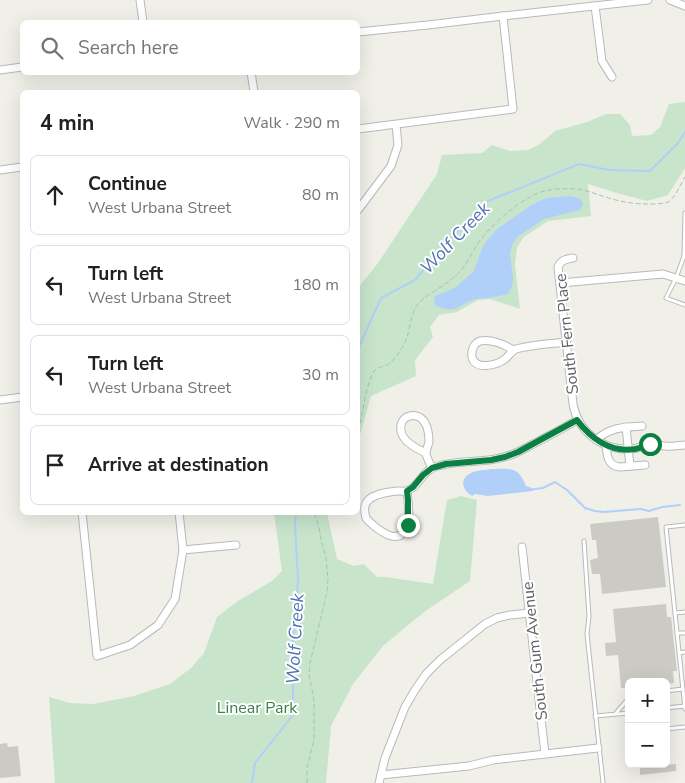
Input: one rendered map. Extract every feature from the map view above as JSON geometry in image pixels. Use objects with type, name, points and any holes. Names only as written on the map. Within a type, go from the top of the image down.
[{"type":"street","points":[[140,0],[143,20]]},
{"type":"street","points":[[360,32],[428,26],[648,0]]},
{"type":"street","points":[[670,0],[685,6]]},
{"type":"street","points":[[595,6],[602,61],[612,77]]},
{"type":"street","points":[[360,130],[513,109],[502,16]]},
{"type":"street","points":[[0,70],[20,67]]},
{"type":"street","points":[[251,75],[254,90]]},
{"type":"street","points":[[360,207],[391,166],[398,145],[396,125]]},
{"type":"street","points":[[0,170],[20,166]]},
{"type":"street","name":"South Fern Place","points":[[573,258],[565,260],[558,267],[573,404],[577,420]]},
{"type":"street","points":[[560,283],[663,274],[685,280]]},
{"type":"street","points":[[513,350],[505,345],[480,342],[476,343],[472,348],[472,357],[475,363],[484,366],[506,359],[513,350],[566,342]]},
{"type":"street","points":[[0,400],[20,398]]},
{"type":"street","points":[[426,453],[413,448],[401,433],[400,426],[408,416],[417,416],[425,423],[429,441],[426,453],[432,468]]},
{"type":"street","points":[[407,491],[408,521],[404,533],[388,536],[367,520],[365,505],[371,498],[388,493],[407,491],[432,468],[446,464],[505,457],[577,420],[596,440],[613,448],[634,449],[650,444],[666,446],[685,445]]},
{"type":"street","points":[[596,440],[609,430],[642,426]]},
{"type":"street","points":[[626,427],[630,466]]},
{"type":"street","points":[[606,446],[607,457],[613,465],[620,468],[645,465]]},
{"type":"street","points":[[82,515],[97,656],[130,645],[158,625],[175,599],[183,550],[179,515]]},
{"type":"street","points":[[183,550],[236,545]]},
{"type":"street","name":"South Gum Avenue","points":[[522,548],[546,754]]},
{"type":"street","points":[[379,783],[385,758],[405,707],[426,674],[484,624],[497,618],[530,614]]},
{"type":"street","points":[[381,775],[469,766],[493,760],[598,748]]},
{"type":"street","points":[[381,775],[386,783]]},
{"type":"lane","points":[[685,213],[684,257],[666,298],[685,305]]},
{"type":"lane","points":[[670,708],[685,708],[684,682],[679,653],[666,527],[685,525]]},
{"type":"lane","points":[[584,541],[589,616],[586,634],[603,783]]},
{"type":"lane","points":[[675,613],[685,612]]},
{"type":"lane","points":[[677,633],[685,632]]},
{"type":"lane","points":[[679,653],[685,652]]},
{"type":"lane","points":[[670,691],[683,690]]},
{"type":"lane","points":[[616,714],[625,703]]},
{"type":"lane","points":[[595,716],[625,713]]},
{"type":"lane","points":[[670,729],[685,727]]},
{"type":"path","points":[[360,422],[373,372],[376,368],[392,362],[403,347],[414,308],[419,302],[444,286],[464,268],[486,232],[528,198],[539,193],[562,189],[576,189],[616,201],[634,204],[666,203],[672,198],[685,177]]},
{"type":"path","points":[[307,783],[306,768],[314,740],[314,700],[309,675],[310,663],[327,592],[328,580],[320,527],[315,515]]},
{"type":"green space","points":[[685,102],[685,168],[668,195],[647,201],[588,184],[591,216],[548,221],[524,237],[517,247],[515,265],[520,309],[490,299],[478,300],[457,312],[439,315],[430,327],[433,337],[415,360],[416,376],[371,396],[360,435],[360,286],[378,263],[437,174],[442,155],[482,153],[492,145],[510,151],[528,150],[540,144],[555,131],[587,122],[606,114],[620,114],[630,125],[632,136],[651,135],[660,127],[669,104]]},
{"type":"green space","name":"Linear Park","points":[[461,496],[477,500],[470,581],[424,612],[383,646],[353,684],[331,726],[326,783],[55,783],[49,697],[70,703],[93,704],[134,696],[170,684],[191,668],[204,653],[217,617],[238,601],[272,581],[282,571],[274,515],[327,515],[337,559],[354,566],[364,564],[377,577],[433,584],[447,500]]},
{"type":"water","points":[[568,196],[581,200],[583,205],[580,210],[544,219],[517,237],[512,245],[510,254],[513,278],[508,294],[476,299],[453,309],[435,305],[435,296],[455,288],[474,271],[483,246],[496,230],[533,204],[546,198]]},
{"type":"water","points":[[492,469],[513,470],[520,475],[526,486],[535,489],[533,491],[488,496],[475,494],[472,496],[466,491],[463,481],[467,475],[476,471]]},
{"type":"building","points":[[658,517],[666,587],[602,594],[600,574],[592,574],[590,560],[598,558],[596,540],[592,540],[590,524]]},
{"type":"building","points":[[666,604],[667,617],[671,617],[677,671],[673,671],[674,683],[670,684],[670,678],[625,678],[625,688],[621,688],[618,655],[606,656],[605,643],[616,642],[613,609]]},
{"type":"building","points":[[7,743],[8,747],[18,746],[21,776],[0,778],[0,744]]},
{"type":"building","points":[[670,764],[676,764],[676,771],[640,775],[640,768],[670,768]]},
{"type":"waterway","name":"Wolf Creek","points":[[360,345],[381,298],[415,280],[451,238],[486,202],[579,164],[609,170],[650,171],[678,143],[685,132]]},
{"type":"waterway","points":[[535,489],[543,488],[555,482],[567,490],[585,508],[604,512],[641,509],[649,511],[680,505]]},
{"type":"waterway","name":"Wolf Creek","points":[[252,783],[255,763],[293,715],[293,642],[298,580],[296,515]]},
{"type":"route","points":[[408,525],[407,491],[432,468],[446,464],[505,457],[577,420],[596,440],[606,446],[634,449],[650,444]]}]
